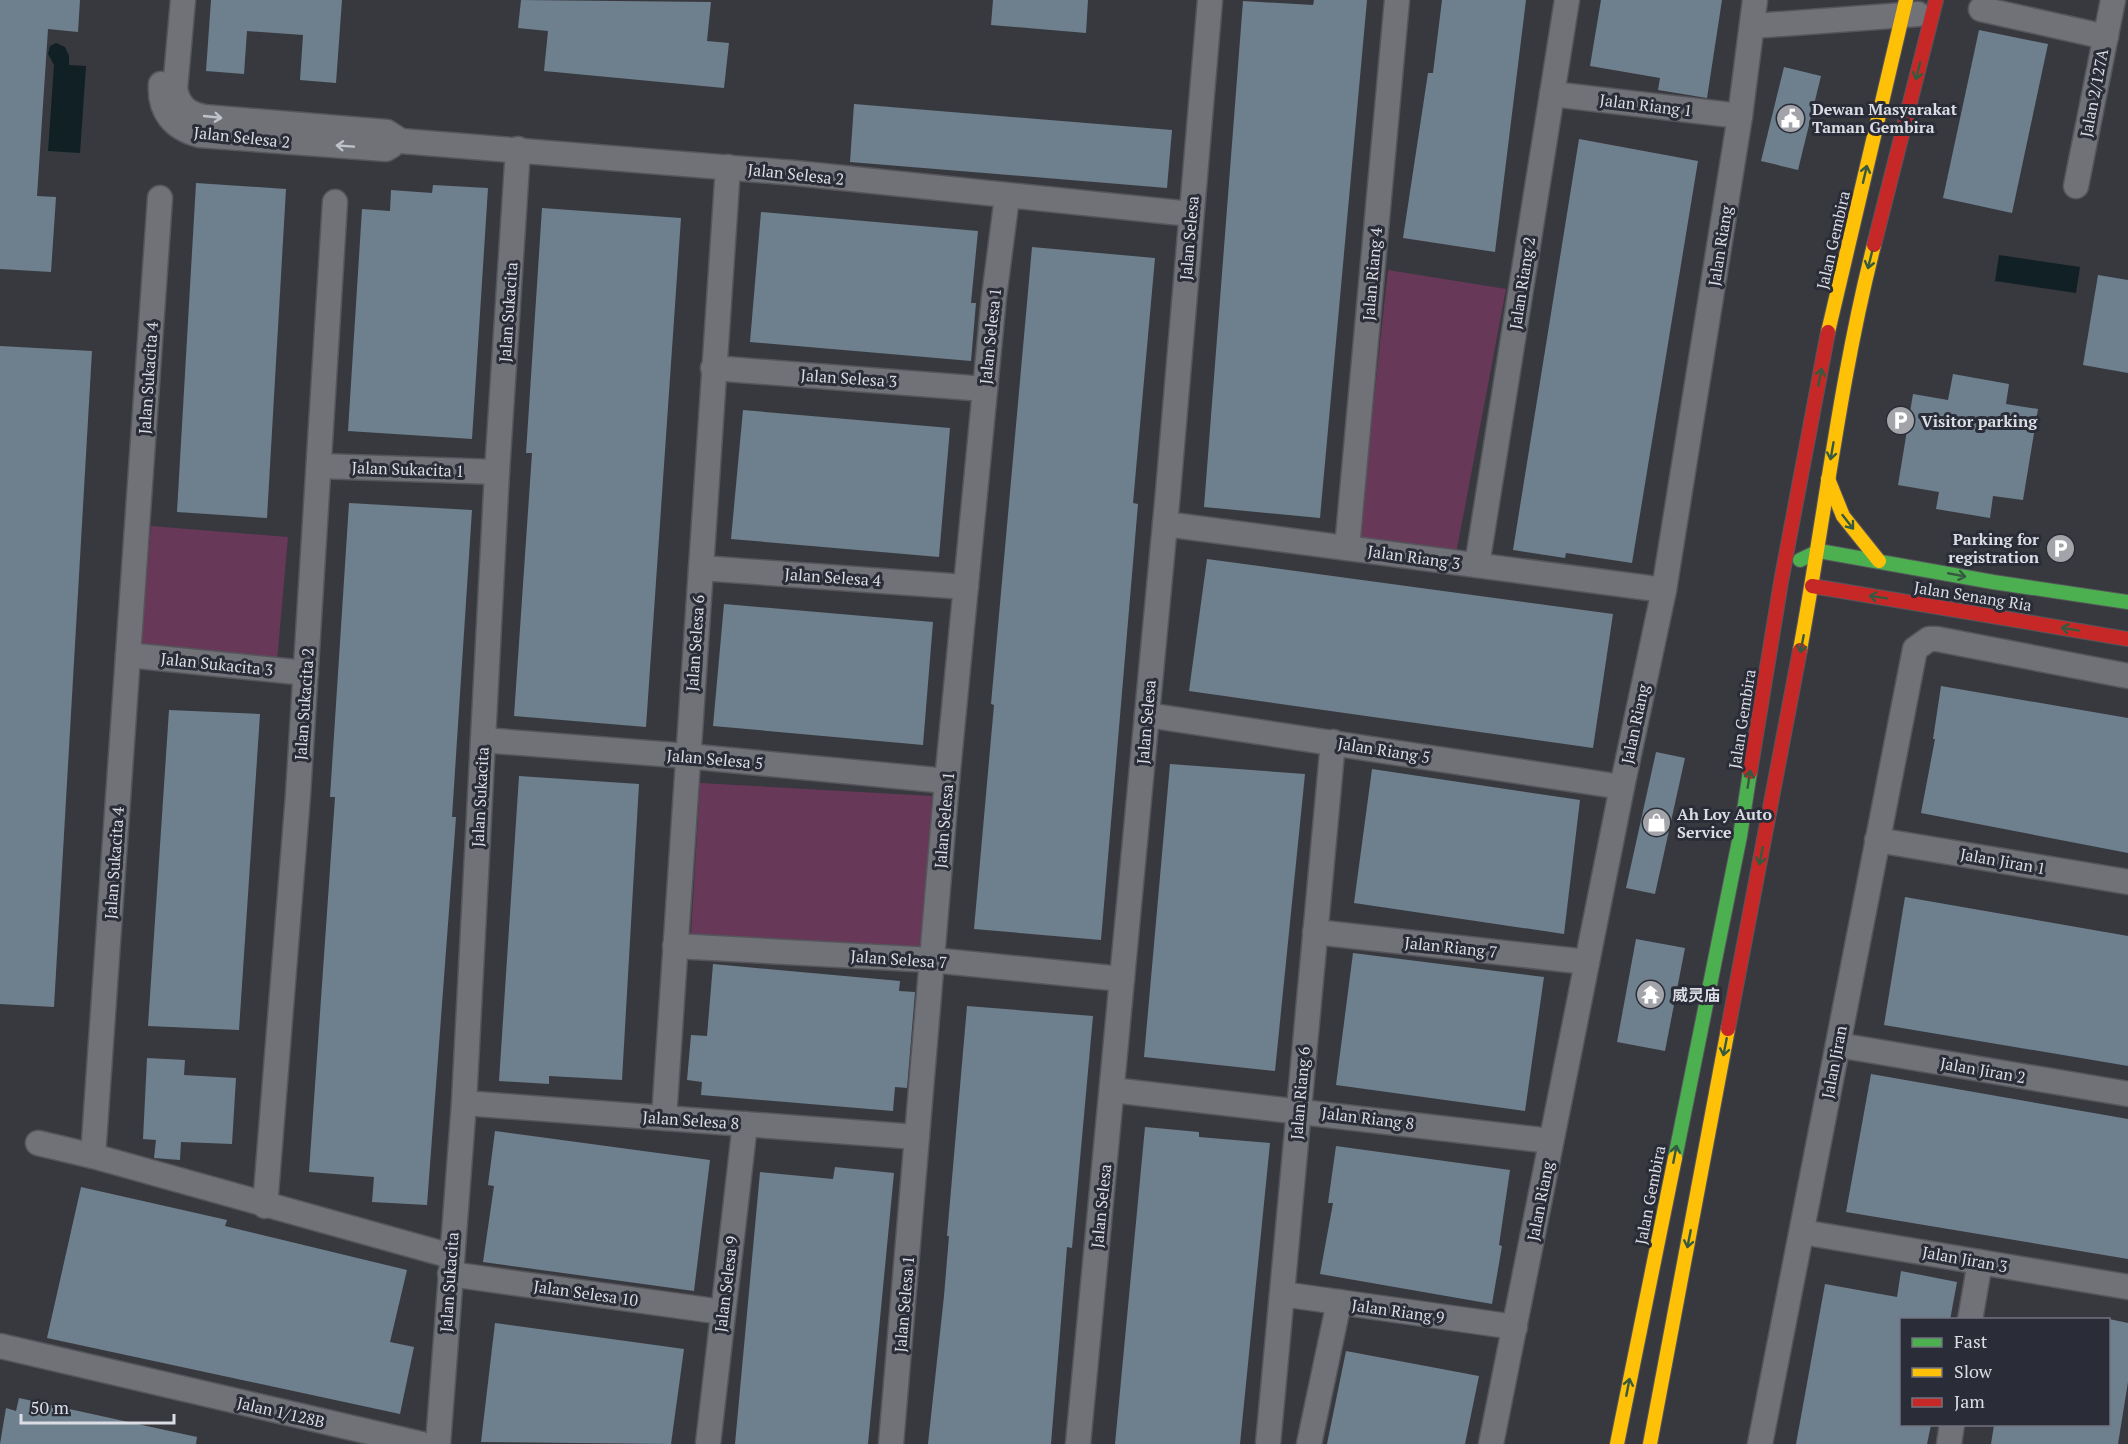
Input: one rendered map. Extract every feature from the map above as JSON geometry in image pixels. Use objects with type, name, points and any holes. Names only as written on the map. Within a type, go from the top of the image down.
[{"type":"main road","name":"Jalan Gembira","points":[[1617,1444],[1740,836],[1781,582],[1832,313],[1905,7]]},
{"type":"main road","points":[[1650,1444],[1819,551],[1827,477],[1858,309],[1934,7]]},
{"type":"main road","points":[[1827,477],[1843,516],[1879,561]]},
{"type":"main road","points":[[1790,537],[1796,563],[1804,579],[1812,586]]},
{"type":"main road","points":[[1781,582],[1796,563],[1819,551]]},
{"type":"main road","name":"Jalan Senang Ria","points":[[1819,551],[1993,582],[2128,602]]},
{"type":"main road","name":"Jalan Senang Ria","points":[[1812,586],[2128,639]]},
{"type":"street","name":"Jalan Selesa 2","points":[[168,0],[161,90],[163,107],[171,120],[182,130],[199,135],[386,149],[402,141]]},
{"type":"street","name":"Jalan Selesa 2","points":[[183,0],[175,89],[177,100],[189,113],[204,117],[387,132],[402,141],[728,167],[1191,214]]},
{"type":"street","name":"Jalan Selesa","points":[[1078,1444],[1165,524],[1210,0]]},
{"type":"street","name":"Jalan Riang 4","points":[[1347,548],[1397,0]]},
{"type":"street","name":"Jalan Riang 2","points":[[1477,566],[1567,0]]},
{"type":"street","name":"Jalan Riang","points":[[1491,1444],[1622,786],[1664,590],[1740,116],[1755,0]]},
{"type":"street","points":[[2113,0],[2128,3]]},
{"type":"street","name":"Jalan 2/127A","points":[[2076,186],[2113,0]]},
{"type":"street","points":[[1753,26],[1905,7],[1934,7]]},
{"type":"street","points":[[1981,9],[2106,37]]},
{"type":"street","name":"Jalan Riang 1","points":[[1552,94],[1740,116]]},
{"type":"street","name":"Jalan Sukacita","points":[[438,1444],[464,1103],[497,472],[518,149]]},
{"type":"street","name":"Jalan Selesa 6","points":[[663,1118],[728,167]]},
{"type":"street","name":"Jalan Selesa 1","points":[[891,1444],[947,781],[985,389],[1007,197]]},
{"type":"street","name":"Jalan Sukacita 4","points":[[93,1156],[160,198]]},
{"type":"street","name":"Jalan Sukacita 2","points":[[265,1206],[306,673],[335,202]]},
{"type":"street","name":"Jalan Selesa 3","points":[[713,368],[985,389]]},
{"type":"street","name":"Jalan Sukacita 1","points":[[319,466],[497,472]]},
{"type":"street","name":"Jalan Riang 3","points":[[1165,524],[1664,590]]},
{"type":"street","name":"Jalan Selesa 4","points":[[701,568],[966,586]]},
{"type":"street","name":"Jalan Jiran","points":[[1760,1444],[1915,649],[1929,639],[2128,676]]},
{"type":"street","name":"Jalan Sukacita 3","points":[[129,656],[306,673]]},
{"type":"street","name":"Jalan Riang 5","points":[[1147,715],[1622,786]]},
{"type":"street","name":"Jalan Selesa 5","points":[[483,740],[687,756],[947,781]]},
{"type":"street","name":"Jalan Riang 6","points":[[1268,1444],[1333,742]]},
{"type":"street","name":"Jalan Jiran 1","points":[[1877,840],[2128,882]]},
{"type":"street","name":"Jalan Riang 7","points":[[1315,932],[1587,962]]},
{"type":"street","name":"Jalan Selesa 7","points":[[675,946],[932,960],[1122,979]]},
{"type":"street","name":"Jalan Jiran 2","points":[[1838,1045],[2128,1094]]},
{"type":"street","name":"Jalan Riang 8","points":[[1112,1090],[1551,1141]]},
{"type":"street","name":"Jalan Selesa 8","points":[[464,1103],[917,1137]]},
{"type":"street","name":"Jalan Selesa 9","points":[[708,1444],[745,1124]]},
{"type":"street","points":[[38,1143],[93,1156],[265,1206],[451,1265]]},
{"type":"street","name":"Jalan Jiran 3","points":[[1802,1232],[2128,1287]]},
{"type":"street","points":[[1970,1318],[1980,1262]]},
{"type":"street","name":"Jalan Selesa 10","points":[[451,1265],[723,1312]]},
{"type":"street","name":"Jalan Riang 9","points":[[1282,1294],[1515,1327]]},
{"type":"street","points":[[1309,1444],[1339,1302]]},
{"type":"street","name":"Jalan 1/128B","points":[[0,1346],[421,1444]]},
{"type":"street","points":[[1949,1444],[1952,1426]]},
{"type":"shaded area","points":[[56,43],[65,47],[69,56],[69,65],[86,66],[80,153],[48,151],[54,65],[48,54],[50,46]]},
{"type":"shaded area","points":[[1999,255],[2080,267],[2076,293],[1995,281]]},
{"type":"shaded area","points":[[1388,270],[1506,289],[1456,554],[1359,538]]},
{"type":"shaded area","points":[[151,526],[288,537],[277,661],[140,650]]},
{"type":"shaded area","points":[[700,783],[932,796],[923,947],[691,934]]},
{"type":"building","points":[[0,0],[80,0],[78,32],[48,29],[37,196],[56,197],[51,272],[0,269]]},
{"type":"building","points":[[211,0],[342,0],[336,83],[300,80],[303,35],[247,31],[244,74],[206,71]]},
{"type":"building","points":[[521,0],[711,2],[707,41],[729,43],[724,88],[544,71],[548,31],[518,28]]},
{"type":"building","points":[[993,0],[1088,0],[1086,33],[991,25]]},
{"type":"building","points":[[1314,0],[1367,0],[1320,518],[1204,507],[1243,1],[1313,5]]},
{"type":"building","points":[[1442,0],[1526,0],[1495,252],[1403,238],[1428,73],[1433,73]]},
{"type":"building","points":[[1601,0],[1722,0],[1707,98],[1658,90],[1660,78],[1590,66]]},
{"type":"building","points":[[1979,30],[2048,44],[2012,213],[1943,198]]},
{"type":"building","name":"Dewan Masyarakat Taman Gembira","points":[[1784,67],[1821,76],[1798,170],[1761,161]]},
{"type":"building","points":[[854,104],[1172,130],[1167,188],[850,162]]},
{"type":"building","points":[[1579,139],[1698,161],[1632,563],[1566,553],[1565,558],[1513,550]]},
{"type":"building","points":[[196,183],[286,189],[267,518],[177,512]]},
{"type":"building","points":[[433,185],[488,188],[472,439],[348,431],[362,209],[390,211],[391,190],[432,193]]},
{"type":"building","points":[[542,208],[681,218],[646,727],[514,716],[532,453],[526,453]]},
{"type":"building","points":[[761,212],[978,231],[971,303],[976,303],[971,361],[750,342]]},
{"type":"building","points":[[1032,247],[1155,258],[1133,503],[1138,504],[1101,940],[974,929],[994,705],[991,704]]},
{"type":"building","points":[[2098,275],[2128,280],[2128,373],[2083,365]]},
{"type":"building","points":[[0,346],[92,351],[54,1007],[0,1004]]},
{"type":"building","points":[[1953,374],[2009,384],[2006,404],[2038,409],[2023,500],[1993,496],[1990,518],[1936,509],[1939,492],[1898,485],[1913,394],[1948,400]]},
{"type":"building","points":[[743,410],[950,428],[939,557],[731,539]]},
{"type":"building","points":[[349,503],[472,510],[452,817],[456,817],[427,1205],[372,1202],[374,1177],[309,1172],[335,797],[330,797]]},
{"type":"building","points":[[1207,559],[1613,614],[1593,748],[1189,691]]},
{"type":"building","points":[[724,604],[933,622],[923,745],[713,726]]},
{"type":"building","points":[[1941,686],[2128,718],[2128,853],[1921,813],[1935,739],[1933,739]]},
{"type":"building","points":[[169,710],[260,714],[239,1030],[148,1026]]},
{"type":"building","name":"Ah Loy Auto Service","points":[[1656,752],[1685,758],[1655,894],[1626,888]]},
{"type":"building","points":[[1170,764],[1305,774],[1275,1071],[1144,1057]]},
{"type":"building","points":[[1372,769],[1580,800],[1564,934],[1354,903]]},
{"type":"building","points":[[519,776],[639,784],[622,1080],[549,1076],[549,1084],[499,1081]]},
{"type":"building","points":[[1905,897],[2128,936],[2128,1066],[1884,1025]]},
{"type":"building","name":"威灵庙","points":[[1636,939],[1685,948],[1665,1051],[1617,1042]]},
{"type":"building","points":[[1353,953],[1544,977],[1525,1111],[1336,1085]]},
{"type":"building","points":[[713,964],[900,981],[899,991],[915,992],[907,1088],[895,1087],[893,1111],[701,1095],[702,1082],[687,1080],[691,1035],[707,1036]]},
{"type":"building","points":[[967,1006],[1093,1016],[1072,1248],[1067,1247],[1051,1444],[928,1444],[944,1296]]},
{"type":"building","points":[[147,1058],[185,1060],[184,1075],[236,1078],[232,1144],[181,1142],[180,1160],[154,1158],[156,1140],[143,1139]]},
{"type":"building","points":[[1871,1074],[2128,1119],[2128,1259],[1846,1212]]},
{"type":"building","points":[[1145,1127],[1199,1132],[1199,1137],[1270,1143],[1240,1444],[1115,1444]]},
{"type":"building","points":[[495,1131],[710,1160],[694,1291],[483,1262],[494,1186],[488,1185]]},
{"type":"building","points":[[1336,1146],[1510,1170],[1499,1245],[1502,1246],[1492,1304],[1320,1274],[1333,1203],[1328,1203]]},
{"type":"building","points":[[835,1167],[894,1173],[868,1444],[735,1444],[760,1172],[833,1179]]},
{"type":"building","points":[[81,1187],[227,1220],[225,1226],[407,1270],[390,1342],[414,1347],[400,1414],[47,1338]]},
{"type":"building","points":[[1901,1271],[1957,1282],[1950,1318],[1900,1318],[1900,1426],[1931,1426],[1927,1444],[1796,1444],[1825,1284],[1897,1297]]},
{"type":"building","points":[[2110,1319],[2128,1323],[2128,1382],[2118,1444],[1991,1444],[1994,1426],[2110,1426]]},
{"type":"building","points":[[495,1323],[684,1349],[671,1444],[481,1442]]},
{"type":"building","points":[[1346,1351],[1479,1376],[1465,1444],[1327,1444]]},
{"type":"building","points":[[19,1398],[197,1437],[196,1444],[0,1444],[6,1408],[16,1411]]},
{"type":"traffic: fast","points":[[1800,560],[1819,551],[1993,582],[2128,602]]},
{"type":"traffic: fast","points":[[1675,1158],[1740,836],[1750,772]]},
{"type":"traffic: slow","points":[[1828,332],[1906,0]]},
{"type":"traffic: slow","points":[[1800,650],[1842,396],[1874,245]]},
{"type":"traffic: slow","points":[[1828,479],[1843,516],[1879,561]]},
{"type":"traffic: slow","points":[[1650,1444],[1728,1029]]},
{"type":"traffic: slow","points":[[1617,1444],[1675,1158]]},
{"type":"traffic: jam","points":[[1874,245],[1936,0]]},
{"type":"traffic: jam","points":[[1750,772],[1781,582],[1828,332]]},
{"type":"traffic: jam","points":[[1812,586],[2128,639]]},
{"type":"traffic: jam","points":[[1728,1029],[1800,650]]},
{"type":"place","name":"Dewan Masyarakat Taman Gembira","points":[[1791,118]]},
{"type":"place","name":"Visitor parking","points":[[1900,421]]},
{"type":"place","name":"Parking for registration","points":[[2060,548]]},
{"type":"place","name":"Ah Loy Auto Service","points":[[1656,823]]},
{"type":"place","name":"威灵庙","points":[[1651,995]]}]
